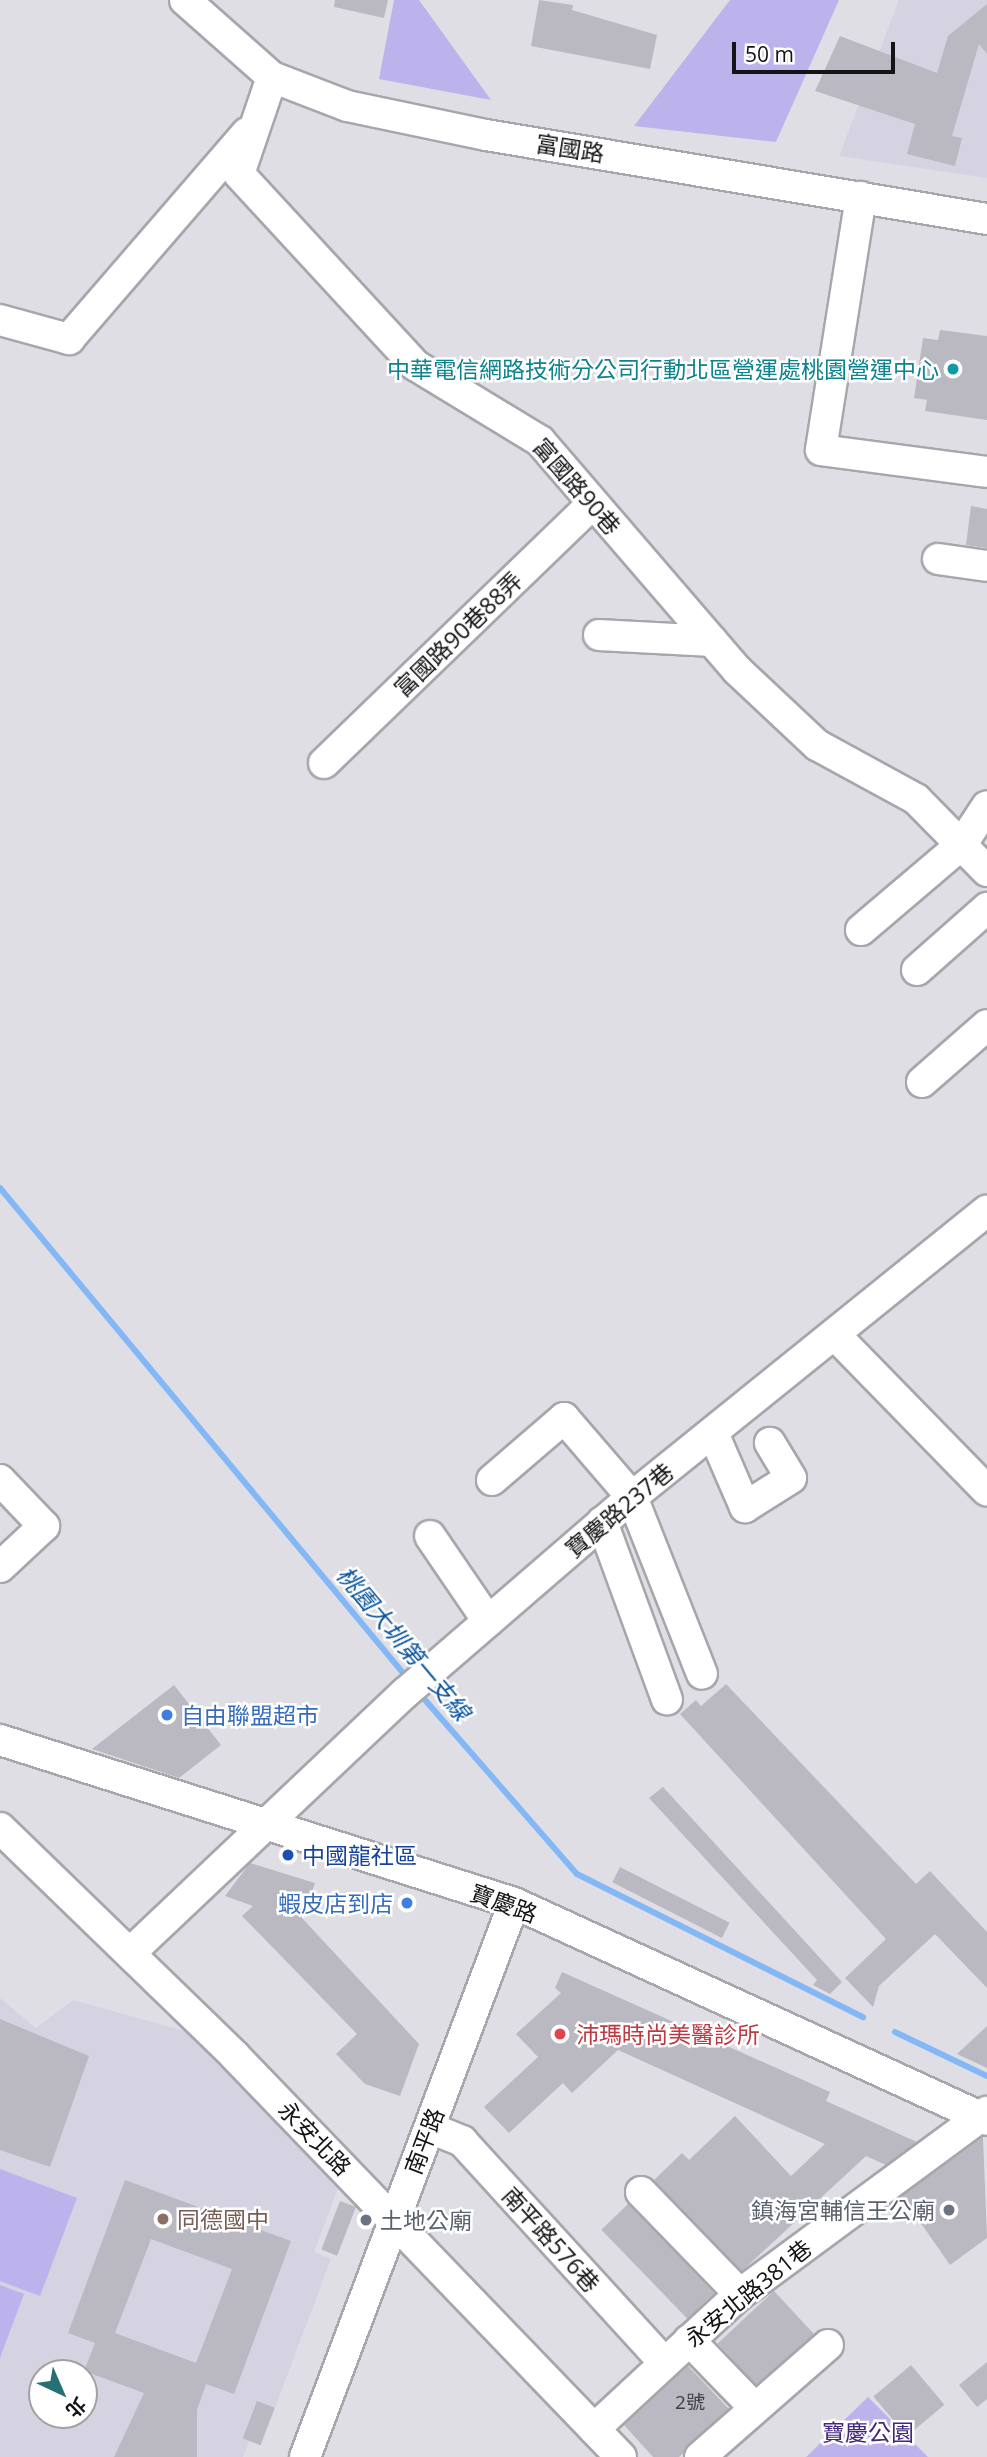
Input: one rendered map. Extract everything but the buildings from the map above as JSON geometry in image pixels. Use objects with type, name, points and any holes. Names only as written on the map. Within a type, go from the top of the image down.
[{"type":"street","name":"富國路","points":[[185,0],[272,76],[348,106],[486,135],[987,219]]},
{"type":"street","name":"富國路90巷","points":[[272,76],[239,174],[415,365],[540,441],[712,641],[817,746],[916,799],[987,871]]},
{"type":"street","points":[[0,320],[69,339],[257,122]]},
{"type":"street","points":[[861,197],[821,450],[987,472]]},
{"type":"street","name":"富國路90巷88弄","points":[[324,763],[592,504]]},
{"type":"street","points":[[938,559],[987,566]]},
{"type":"street","points":[[599,635],[712,641]]},
{"type":"street","points":[[861,930],[962,844],[987,806]]},
{"type":"street","points":[[918,971],[987,908]]},
{"type":"street","points":[[922,1082],[987,1025]]},
{"type":"street","name":"寶慶路237巷","points":[[130,1953],[267,1829],[414,1685],[602,1522],[836,1336],[987,1211]]},
{"type":"street","points":[[836,1336],[987,1491]]},
{"type":"street","points":[[492,1480],[564,1418],[632,1497],[702,1674]]},
{"type":"street","points":[[713,1433],[746,1507],[791,1478],[770,1443]]},
{"type":"street","points":[[0,1480],[44,1526],[0,1567]]},
{"type":"street","points":[[602,1522],[667,1700]]},
{"type":"street","points":[[430,1536],[488,1621]]},
{"type":"street","name":"寶慶路","points":[[0,1740],[267,1829],[514,1903],[984,2116]]},
{"type":"street","name":"永安北路","points":[[5,1842],[130,1953],[394,2218],[621,2457]]},
{"type":"street","name":"南平路","points":[[305,2457],[514,1903]]},
{"type":"street","name":"永安北路381巷","points":[[594,2429],[740,2294],[984,2116]]},
{"type":"street","name":"南平路576巷","points":[[430,2128],[462,2141],[664,2362]]},
{"type":"street","points":[[641,2192],[740,2294]]},
{"type":"street","points":[[689,2340],[753,2406]]},
{"type":"street","points":[[700,2457],[753,2406],[828,2345]]},
{"type":"shaded area","points":[[899,0],[987,0],[987,178],[839,156]]},
{"type":"shaded area","name":"同德國中","points":[[0,1998],[36,2028],[73,2000],[188,2032],[339,2186],[314,2252],[331,2259],[261,2445],[249,2441],[243,2457],[0,2457]]},
{"type":"green space","points":[[394,0],[419,0],[491,100],[379,79]]},
{"type":"green space","points":[[730,0],[839,0],[776,142],[634,126]]},
{"type":"green space","points":[[0,2169],[77,2198],[40,2296],[0,2281]]},
{"type":"green space","points":[[0,2285],[24,2294],[0,2358]]},
{"type":"green space","name":"寶慶公園","points":[[868,2397],[928,2457],[806,2457]]},
{"type":"waterway","name":"桃園大圳第一支線","points":[[0,1188],[408,1679]]},
{"type":"waterway","name":"桃園大圳第一支線","points":[[419,1693],[577,1874],[863,2017]]},
{"type":"waterway","name":"桃園大圳第一支線","points":[[895,2032],[987,2076]]},
{"type":"place","name":"中華電信網路技術分公司行動北區營運處桃園營運中心","points":[[953,369]]},
{"type":"place","name":"自由聯盟超市","points":[[167,1715]]},
{"type":"place","name":"中國龍社區","points":[[288,1855]]},
{"type":"place","name":"蝦皮店到店","points":[[407,1903]]},
{"type":"place","name":"沛瑪時尚美醫診所","points":[[560,2034]]},
{"type":"place","name":"鎮海宮輔信王公廟","points":[[949,2210]]},
{"type":"place","name":"同德國中","points":[[163,2219]]},
{"type":"place","name":"土地公廟","points":[[366,2220]]}]
